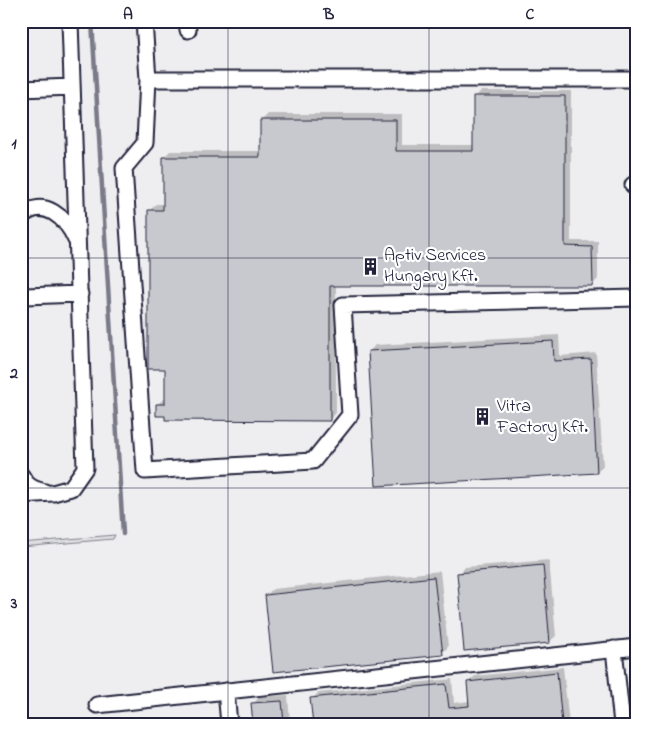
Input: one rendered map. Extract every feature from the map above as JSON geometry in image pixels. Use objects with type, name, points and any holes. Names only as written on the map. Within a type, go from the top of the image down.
[{"type":"lane","points":[[21,495],[54,493],[72,488],[85,468],[70,21]]},
{"type":"lane","points":[[144,21],[148,79],[145,143],[124,168],[146,471],[313,460],[350,415],[343,305],[637,298]]},
{"type":"lane","points":[[148,79],[612,85],[637,79]]},
{"type":"lane","points":[[21,89],[72,87]]},
{"type":"lane","points":[[56,213],[68,200],[75,179]]},
{"type":"lane","points":[[21,217],[38,210],[50,210],[71,227],[78,243]]},
{"type":"lane","points":[[26,296],[80,294]]},
{"type":"lane","points":[[21,475],[26,484],[33,489],[54,493]]},
{"type":"lane","points":[[97,705],[637,647]]},
{"type":"lane","points":[[614,650],[622,724]]},
{"type":"lane","points":[[226,691],[229,724]]},
{"type":"shaded area","points":[[21,21],[637,21],[637,724],[21,724]]},
{"type":"shaded area","points":[[115,535],[113,539],[21,547],[21,543]]},
{"type":"building","name":"Aptiv Services Hungary Kft.","points":[[473,96],[565,96],[565,246],[592,247],[593,286],[330,286],[330,421],[165,420],[165,416],[156,416],[156,404],[165,404],[165,369],[148,369],[148,210],[163,210],[163,157],[260,157],[260,120],[396,120],[396,151],[473,151]]},
{"type":"building","name":"Vitra Factory Kft.","points":[[553,341],[554,361],[591,359],[597,473],[376,486],[368,351]]},
{"type":"building","points":[[543,565],[550,643],[464,651],[457,573]]},
{"type":"building","points":[[434,577],[443,655],[273,672],[265,595]]},
{"type":"building","points":[[557,672],[562,724],[313,724],[310,698],[446,684],[449,708],[469,706],[467,682]]},
{"type":"building","points":[[282,701],[284,724],[253,724],[251,703]]},
{"type":"waterway","points":[[92,21],[123,534]]},
{"type":"place","name":"Aptiv Services Hungary Kft.","points":[[370,266]]},
{"type":"place","name":"Vitra Factory Kft.","points":[[483,417]]}]
